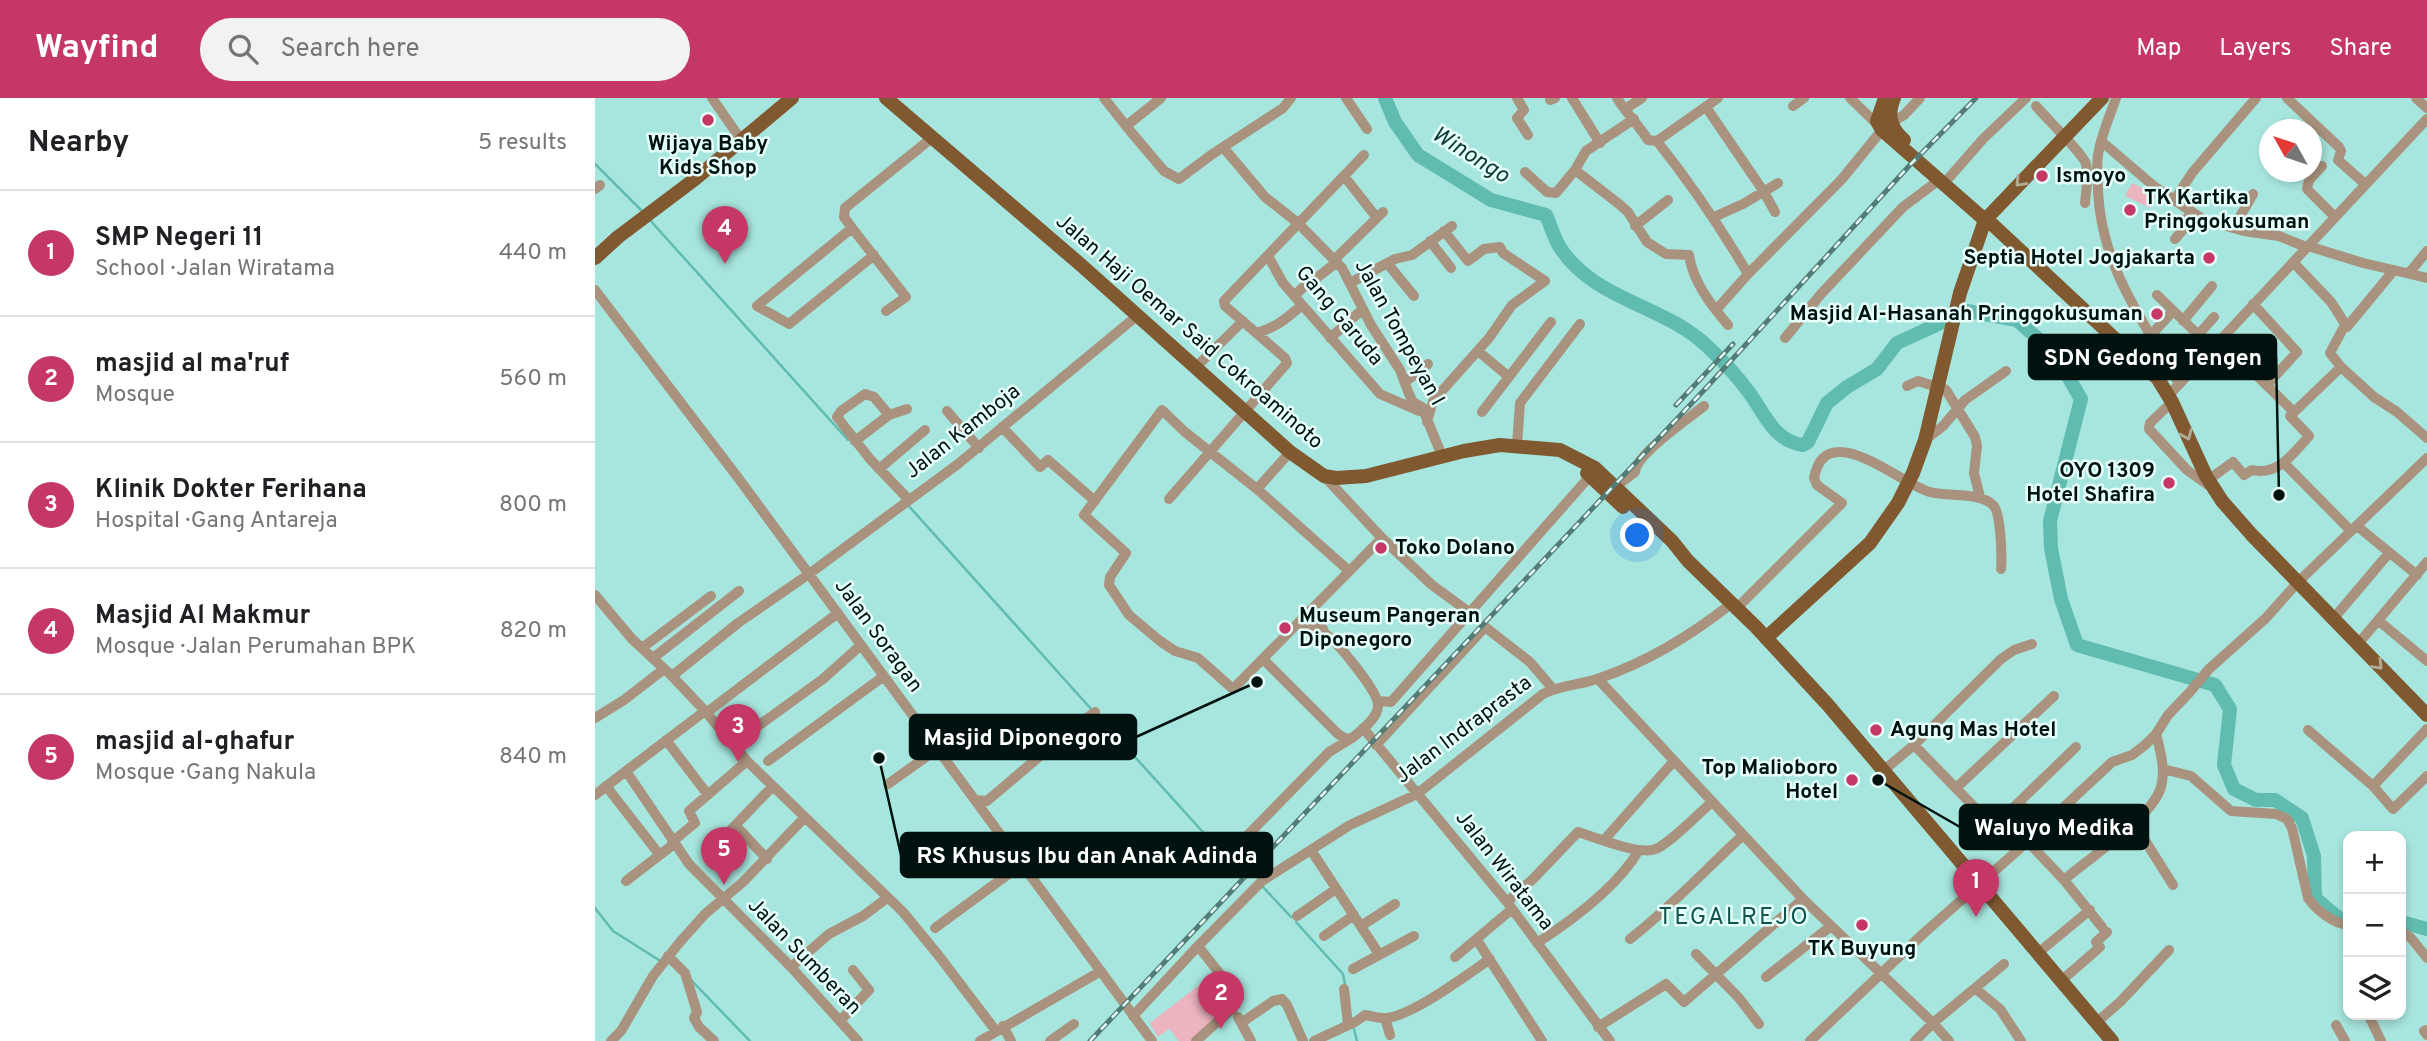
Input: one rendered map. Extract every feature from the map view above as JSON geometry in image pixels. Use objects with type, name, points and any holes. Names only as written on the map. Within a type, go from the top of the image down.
[{"type":"main road","points":[[595,258],[792,98]]},
{"type":"main road","name":"Jalan Haji Oemar Said Cokroaminoto","points":[[886,98],[1138,315],[1290,452],[1324,477],[1366,476],[1480,448],[1520,445],[1560,450],[1595,468],[1672,541],[1688,561],[1766,638],[1828,705],[2097,1022],[2108,1040]]},
{"type":"main road","points":[[1766,638],[1870,543],[1885,524],[1908,484],[1925,440],[1959,293],[1989,220],[2102,98]]},
{"type":"main road","points":[[1887,101],[1890,108],[1885,127],[1895,132],[2173,394],[2210,484],[2251,534],[2427,715]]},
{"type":"main road","points":[[595,248],[618,237]]},
{"type":"main road","name":"Jalan Haji Oemar Said Cokroaminoto","points":[[1547,449],[1577,465],[1670,549],[1688,561]]},
{"type":"street","points":[[712,98],[742,141]]},
{"type":"street","points":[[1104,98],[1164,171],[1176,178],[1184,176],[1283,108],[1291,98]]},
{"type":"street","points":[[1126,126],[1161,98]]},
{"type":"street","points":[[1346,98],[1367,129]]},
{"type":"street","points":[[1517,98],[1524,110],[1517,118],[1528,135]]},
{"type":"street","points":[[1572,98],[1600,143]]},
{"type":"street","points":[[1617,98],[1648,140],[1657,141],[1718,98]]},
{"type":"street","points":[[1625,109],[1641,98]]},
{"type":"street","points":[[1793,106],[1804,98]]},
{"type":"street","points":[[1850,98],[1864,106],[1887,101]]},
{"type":"street","points":[[1850,98],[1885,127]]},
{"type":"street","points":[[1716,310],[1842,178],[1885,127],[1904,115],[1920,98]]},
{"type":"street","points":[[1785,338],[1903,207],[1943,180],[2026,98]]},
{"type":"street","points":[[2116,98],[2101,141],[2097,166],[2099,216],[2111,262],[2127,297],[2151,335],[2173,394]]},
{"type":"street","points":[[2174,201],[2192,173],[2256,98]]},
{"type":"street","points":[[2287,98],[2339,147],[2341,151],[2338,160],[2365,184]]},
{"type":"street","points":[[2416,98],[2427,108]]},
{"type":"street","points":[[2036,106],[2064,138],[2081,152],[2086,162],[2085,203]]},
{"type":"street","points":[[1706,107],[1775,212]]},
{"type":"street","points":[[1525,172],[1543,190],[1553,194],[1559,191],[1586,151],[1634,119]]},
{"type":"street","points":[[2341,367],[2290,416],[2309,436],[2284,463],[2271,470],[2252,470],[2244,475],[2233,462],[2210,484],[2187,470],[2149,429],[2150,423],[2216,344],[2427,119]]},
{"type":"street","points":[[885,312],[906,297],[844,217],[845,208],[933,137]]},
{"type":"street","points":[[1657,141],[1714,217],[1748,274]]},
{"type":"street","points":[[2101,141],[2174,201],[2204,220],[2279,236],[2427,278]]},
{"type":"street","name":"Jalan Tompeyan I","points":[[1223,147],[1265,197],[1299,223],[1336,261],[1405,382],[1413,402],[1422,407],[1442,456]]},
{"type":"street","points":[[1169,499],[1212,452],[1243,411],[1285,367],[1286,361],[1225,306],[1225,299],[1364,155]]},
{"type":"street","points":[[1575,170],[1619,204],[1644,239],[1659,251],[1689,256],[1691,268],[1728,325]]},
{"type":"street","points":[[1256,333],[1279,324],[1311,280],[1336,261],[1380,215],[1344,176]]},
{"type":"street","points":[[2309,182],[2307,189],[2335,217]]},
{"type":"street","points":[[1714,217],[1778,183]]},
{"type":"street","points":[[2234,227],[2253,194]]},
{"type":"street","points":[[1636,226],[1668,200]]},
{"type":"street","points":[[2175,239],[2187,225],[2184,222],[2192,212]]},
{"type":"street","points":[[852,228],[757,306],[789,324],[874,255]]},
{"type":"street","points":[[1349,283],[1387,262],[1412,255],[1448,229],[1468,261],[1484,249],[1500,247],[1503,253],[1544,279],[1542,284],[1512,305],[1478,351],[1433,401],[1426,418]]},
{"type":"street","points":[[1430,241],[1451,268]]},
{"type":"street","points":[[2409,273],[2427,251]]},
{"type":"street","name":"Gang Garuda","points":[[1268,256],[1298,300],[1380,394],[1426,418]]},
{"type":"street","points":[[1387,262],[1414,296]]},
{"type":"street","points":[[2293,262],[2331,302],[2344,325],[2349,327],[2394,270]]},
{"type":"street","points":[[2183,321],[2212,286]]},
{"type":"street","name":"Jalan Soragan","points":[[595,290],[809,574],[1152,1041]]},
{"type":"street","points":[[2157,295],[2183,321],[2267,385],[2291,410]]},
{"type":"street","points":[[2253,304],[2297,352],[2267,385]]},
{"type":"street","points":[[1812,306],[1822,314]]},
{"type":"street","points":[[1330,338],[1363,309]]},
{"type":"street","points":[[2151,335],[2173,311]]},
{"type":"street","name":"Jalan Kamboja","points":[[595,718],[668,672],[809,574],[979,448],[1138,315]]},
{"type":"street","points":[[2199,334],[2214,317]]},
{"type":"street","points":[[1195,368],[1243,321]]},
{"type":"street","points":[[1482,412],[1552,322]]},
{"type":"street","points":[[1520,445],[1524,417],[1520,403],[1580,324]]},
{"type":"street","points":[[2344,325],[2330,353],[2341,367],[2374,397],[2397,412],[2427,438]]},
{"type":"street","points":[[1478,351],[1509,377]]},
{"type":"street","points":[[1405,382],[1428,364]]},
{"type":"street","points":[[1925,440],[1943,426],[1965,400],[2006,370]]},
{"type":"street","points":[[1907,386],[1918,382],[1938,382],[1946,390],[1976,443],[1974,472],[1980,497]]},
{"type":"street","points":[[889,415],[874,397],[867,394],[861,395],[837,416],[904,503]]},
{"type":"street","points":[[1615,487],[1635,472],[1636,464],[1661,441],[1704,407]]},
{"type":"street","points":[[855,440],[889,415],[907,409]]},
{"type":"street","points":[[1348,570],[1257,489],[1161,410],[1084,515],[1126,553],[1110,577],[1109,585],[1129,615],[1167,647],[1202,661],[1233,689],[1382,538]]},
{"type":"street","points":[[947,411],[979,448]]},
{"type":"street","points":[[1002,427],[1040,467],[1048,460],[1095,500]]},
{"type":"street","points":[[879,469],[925,430]]},
{"type":"street","points":[[1257,489],[1290,452]]},
{"type":"street","name":"Jalan Indraprasta","points":[[1133,1016],[1262,881],[1350,825],[1417,794],[1522,709],[1553,689],[1598,679],[1627,668],[1734,606],[1842,503],[1814,481],[1815,472],[1827,454],[1835,452],[1875,461],[1908,484]]},
{"type":"street","points":[[1810,1041],[2112,762],[2138,752],[2209,669],[2266,618],[2298,582],[2427,458]]},
{"type":"street","points":[[2284,463],[2354,529],[2417,575]]},
{"type":"street","points":[[1378,702],[1391,702],[1590,476]]},
{"type":"street","points":[[1324,477],[1382,538],[1432,585],[1469,612]]},
{"type":"street","points":[[1908,484],[1930,492],[1980,497],[1993,504],[2001,548],[2001,569]]},
{"type":"street","points":[[2334,618],[2389,553]]},
{"type":"street","points":[[2358,644],[2427,562]]},
{"type":"street","points":[[653,658],[739,591]]},
{"type":"street","points":[[595,595],[642,648],[708,711],[747,761],[904,912],[1011,1041]]},
{"type":"street","points":[[642,648],[711,596]]},
{"type":"street","points":[[1240,843],[1329,751],[1352,738],[1376,713],[1378,702],[1354,665],[1324,632],[1313,608]]},
{"type":"street","points":[[595,795],[838,614]]},
{"type":"street","points":[[2379,621],[2427,661]]},
{"type":"street","points":[[1298,623],[1324,632]]},
{"type":"street","points":[[1376,745],[1484,627],[1530,662],[1553,689]]},
{"type":"street","points":[[1883,771],[1914,745],[2001,659],[2014,650],[2032,644]]},
{"type":"street","points":[[708,711],[715,714],[733,739],[740,739],[823,679],[861,645]]},
{"type":"street","points":[[1263,659],[1338,734],[1346,739],[1352,738]]},
{"type":"street","points":[[768,761],[884,676]]},
{"type":"street","points":[[1598,679],[1803,899],[1949,1041]]},
{"type":"street","points":[[1956,788],[2055,696]]},
{"type":"street","points":[[975,800],[987,800],[1095,712]]},
{"type":"street","name":"Jalan Wiratama","points":[[1363,728],[1510,906],[1603,1036]]},
{"type":"street","points":[[2373,786],[2427,729]]},
{"type":"street","points":[[2308,730],[2373,786],[2393,808],[2427,776]]},
{"type":"street","points":[[2064,880],[2134,823],[2159,792],[2163,769],[2156,734]]},
{"type":"street","points":[[666,740],[708,794]]},
{"type":"street","points":[[1914,745],[2018,850]]},
{"type":"street","points":[[888,784],[936,747]]},
{"type":"street","points":[[1994,826],[2076,747]]},
{"type":"street","points":[[626,881],[695,823],[689,811],[747,761]]},
{"type":"street","points":[[1604,840],[1674,761]]},
{"type":"street","points":[[2163,769],[2191,776],[2231,811],[2276,814],[2287,819],[2292,828],[2308,898],[2317,909],[2343,924]]},
{"type":"street","name":"Jalan Sumberan","points":[[626,771],[689,864],[791,967],[858,1041]]},
{"type":"street","points":[[606,786],[659,854]]},
{"type":"street","points":[[725,836],[772,786]]},
{"type":"street","points":[[1455,957],[1477,940],[1578,832],[1639,850],[1652,851],[1659,848],[1712,802]]},
{"type":"street","points":[[2019,802],[2042,826]]},
{"type":"street","points":[[611,1041],[621,1031],[665,961],[705,914],[767,859],[806,817]]},
{"type":"street","points":[[2134,823],[2173,886]]},
{"type":"street","points":[[736,826],[767,859]]},
{"type":"street","points":[[1630,939],[1660,915],[1742,836]]},
{"type":"street","points":[[2027,841],[2090,910],[2104,930],[2096,942],[2099,947],[2061,981]]},
{"type":"street","points":[[1311,850],[1379,954]]},
{"type":"street","points":[[1537,943],[1608,887],[1631,863],[1639,850]]},
{"type":"street","points":[[935,928],[1022,864]]},
{"type":"street","points":[[1297,916],[1336,889]]},
{"type":"street","points":[[791,967],[829,934],[863,916],[887,898]]},
{"type":"street","points":[[1603,1036],[1666,984],[1684,1002],[1803,899]]},
{"type":"street","points":[[1361,926],[1395,904]]},
{"type":"street","points":[[2038,953],[2090,910]]},
{"type":"street","points":[[1324,936],[1353,915]]},
{"type":"street","points":[[1766,977],[1831,926]]},
{"type":"street","points":[[2406,935],[2427,958]]},
{"type":"street","points":[[1353,970],[1414,936]]},
{"type":"street","points":[[1477,940],[1542,1041]]},
{"type":"street","points":[[1196,1041],[1233,1008],[1238,998],[1198,946]]},
{"type":"street","points":[[2097,1022],[2120,1002],[2169,950]]},
{"type":"street","points":[[1696,954],[1759,1024]]},
{"type":"street","points":[[1314,1041],[1364,1015],[1385,1018],[1405,1011],[1444,991],[1490,960]]},
{"type":"street","points":[[665,961],[687,978],[697,1012],[694,1018],[707,1039]]},
{"type":"street","points":[[1915,1041],[2004,964]]},
{"type":"street","points":[[841,1020],[869,990],[853,970]]},
{"type":"street","points":[[980,1041],[1101,971]]},
{"type":"street","points":[[1344,989],[1351,1024]]},
{"type":"street","points":[[1976,989],[2005,1014],[2021,1041]]},
{"type":"street","points":[[1241,1023],[1273,1001],[1282,999],[1303,1041]]},
{"type":"street","points":[[1233,1008],[1251,1041]]},
{"type":"street","points":[[1385,1018],[1390,1035]]},
{"type":"street","points":[[2371,1020],[2381,1041]]},
{"type":"street","points":[[1050,1041],[1074,1024]]},
{"type":"street","points":[[2336,1025],[2345,1041]]},
{"type":"shaded area","points":[[2132,183],[2156,195],[2150,208],[2125,196]]},
{"type":"shaded area","points":[[1216,972],[1236,997],[1229,1009],[1191,1041],[1179,1041],[1169,1029],[1158,1037],[1150,1023]]},
{"type":"waterway","name":"Winongo","points":[[1385,98],[1395,122],[1418,155],[1491,200],[1546,215],[1559,245],[1576,266],[1612,292],[1691,333],[1734,373],[1777,432],[1793,442],[1803,445],[1808,442],[1827,403],[1877,369],[1897,343],[1967,311],[2017,320],[2055,354],[2081,399],[2050,521],[2051,548],[2061,599],[2077,645],[2215,685],[2230,709],[2224,765],[2234,789],[2256,800],[2275,800],[2302,818],[2314,856],[2315,898],[2343,920]]},
{"type":"waterway","points":[[595,164],[642,211]]},
{"type":"waterway","points":[[649,219],[848,440]]},
{"type":"waterway","points":[[907,504],[1092,710]]},
{"type":"waterway","points":[[1097,715],[1230,862]]},
{"type":"waterway","points":[[1263,887],[1291,917]]},
{"type":"waterway","points":[[595,908],[613,931],[662,962]]},
{"type":"waterway","points":[[1296,922],[1343,974],[1345,984]]},
{"type":"waterway","points":[[2406,923],[2427,929]]},
{"type":"waterway","points":[[691,980],[750,1041]]},
{"type":"waterway","points":[[1353,1025],[1357,1041]]},
{"type":"railway","points":[[1090,1041],[1707,387],[1909,166],[1976,98]]},
{"type":"railway","points":[[1676,405],[1733,344]]},
{"type":"place","name":"Wijaya Baby Kids Shop","points":[[708,120]]},
{"type":"place","name":"Ismoyo","points":[[2042,176]]},
{"type":"place","name":"TK Kartika Pringgokusuman","points":[[2130,210]]},
{"type":"place","name":"Septia Hotel Jogjakarta","points":[[2209,258]]},
{"type":"place","name":"Masjid Al Makmur","points":[[725,264]]},
{"type":"place","name":"Masjid Al-Hasanah Pringgokusuman","points":[[2157,314]]},
{"type":"place","name":"OYO 1309 Hotel Shafira","points":[[2169,483]]},
{"type":"place","name":"SDN Gedong Tengen","points":[[2279,495]]},
{"type":"place","name":"Toko Dolano","points":[[1381,548]]},
{"type":"place","name":"Museum Pangeran Diponegoro","points":[[1285,628]]},
{"type":"place","name":"Masjid Diponegoro","points":[[1257,682]]},
{"type":"place","name":"Agung Mas Hotel","points":[[1876,730]]},
{"type":"place","name":"RS Khusus Ibu dan Anak Adinda","points":[[879,758]]},
{"type":"place","name":"Klinik Dokter Ferihana","points":[[738,762]]},
{"type":"place","name":"Top Malioboro Hotel","points":[[1852,780]]},
{"type":"place","name":"Waluyo Medika","points":[[1878,780]]},
{"type":"place","name":"masjid al-ghafur","points":[[724,885]]},
{"type":"place","name":"SMP Negeri 11","points":[[1976,917]]},
{"type":"place","name":"TK Buyung","points":[[1862,925]]},
{"type":"place","name":"masjid al ma'ruf","points":[[1221,1029]]},
{"type":"district","name":"TEGALREJO","points":[[1734,918]]}]
